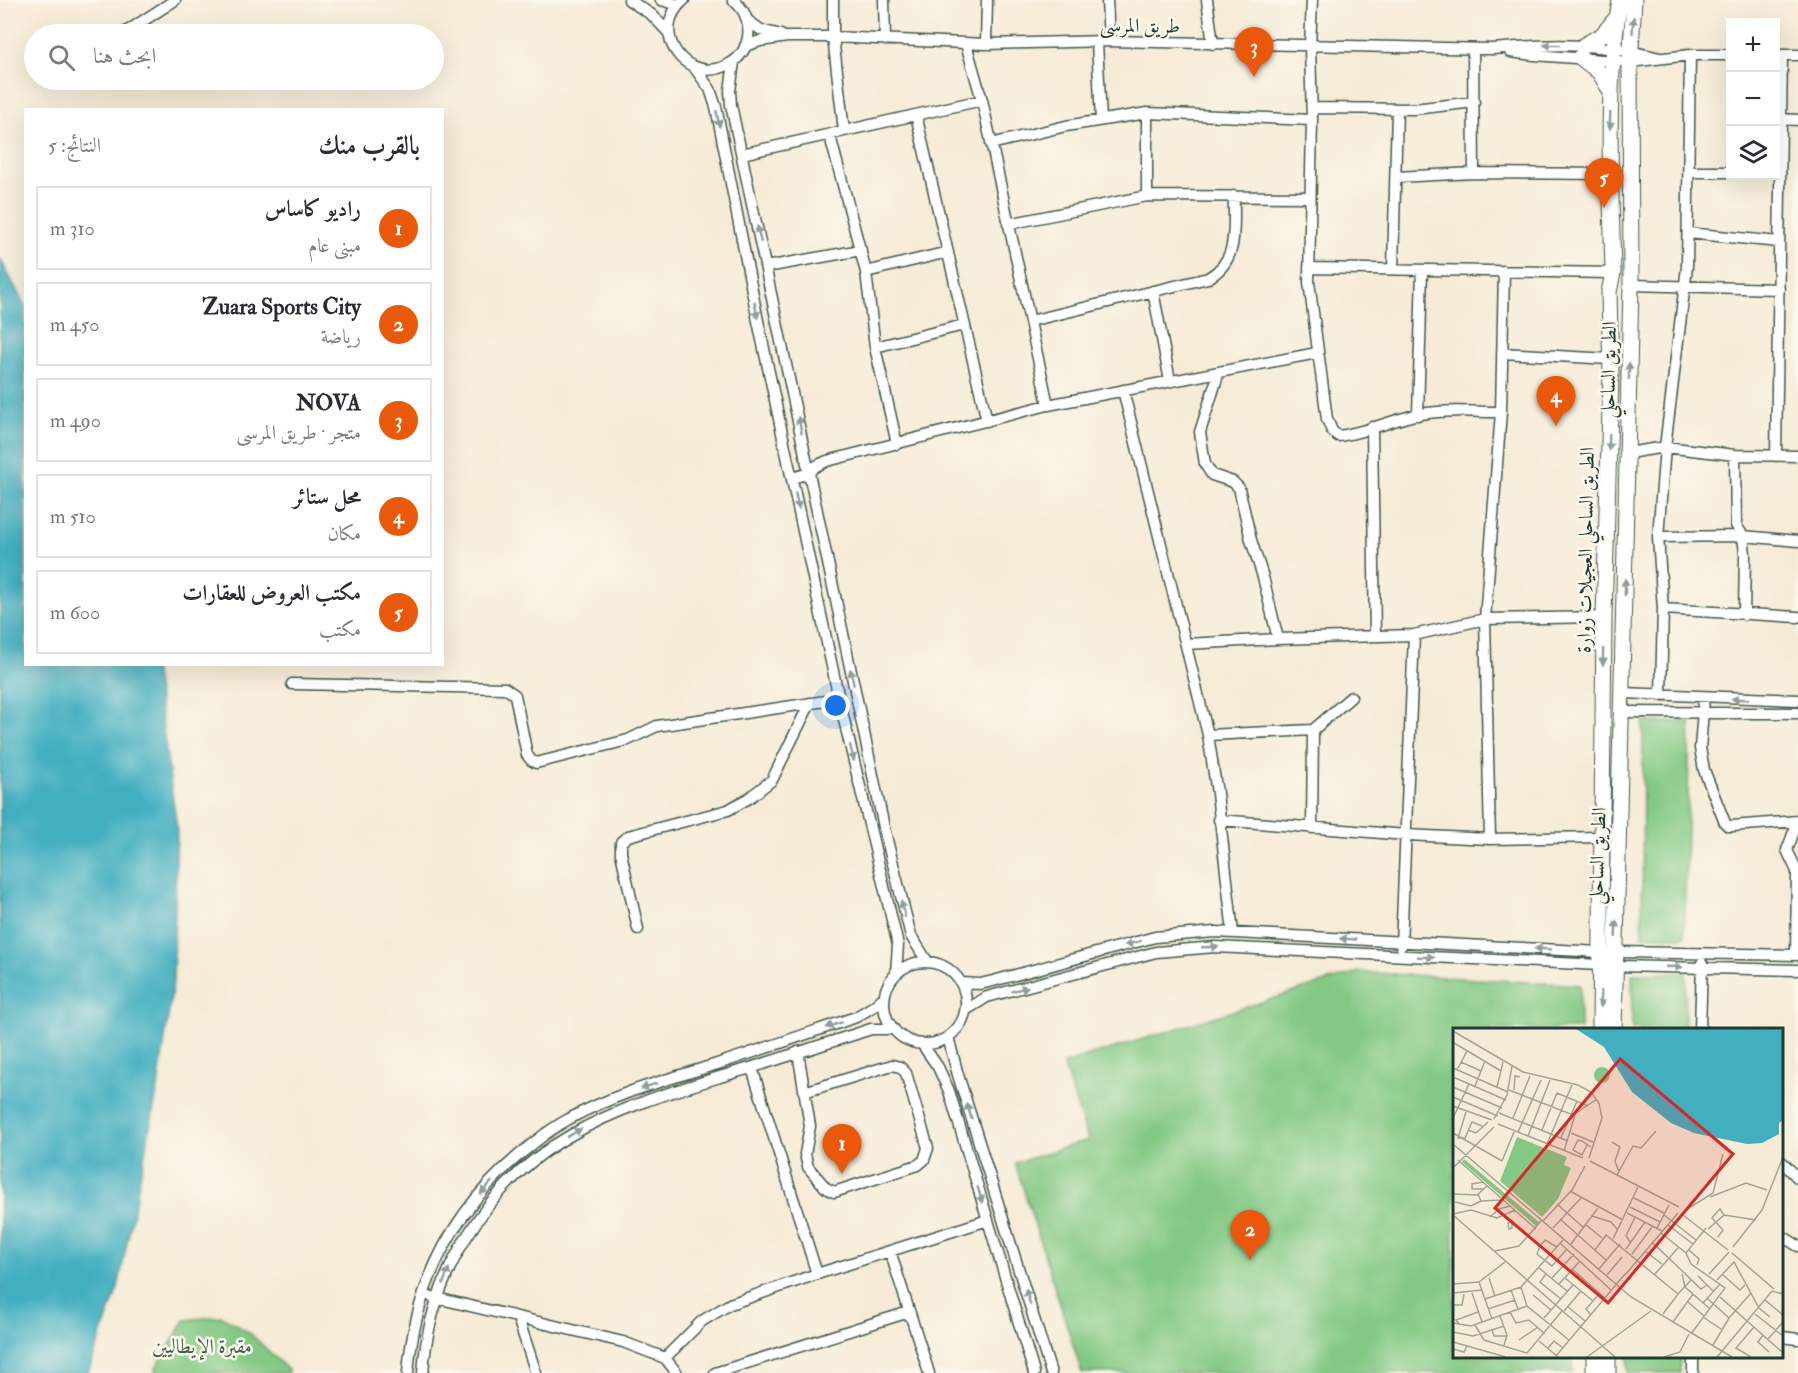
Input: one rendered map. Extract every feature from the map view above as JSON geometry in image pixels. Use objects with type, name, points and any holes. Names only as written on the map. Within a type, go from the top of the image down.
[{"type":"highway","name":"الطريق الساحلي العجيلات زوارة","points":[[1600,1028],[1608,959],[1601,837],[1610,359],[1609,292],[1612,273],[1611,92],[1620,0]]},
{"type":"highway","name":"الطريق الساحلي","points":[[1614,1028],[1608,959],[1623,712],[1631,285],[1631,56],[1635,0]]},
{"type":"highway","points":[[1611,92],[1582,51],[1602,35],[1617,17]]},
{"type":"street","points":[[138,24],[175,0]]},
{"type":"street","points":[[629,0],[652,15],[669,33],[677,54],[684,62],[708,70],[722,69],[734,62],[745,46],[749,29],[747,20],[739,4],[733,0]]},
{"type":"street","points":[[662,0],[682,1]]},
{"type":"street","points":[[833,0],[833,37],[844,131]]},
{"type":"street","points":[[884,0],[885,40]]},
{"type":"street","points":[[986,44],[987,0]]},
{"type":"street","points":[[1107,0],[1110,41]]},
{"type":"street","points":[[1208,0],[1213,44]]},
{"type":"street","points":[[1312,0],[1309,282],[1327,419],[1332,430],[1338,436],[1350,435],[1418,415],[1501,412]]},
{"type":"street","points":[[669,33],[674,13],[682,1]]},
{"type":"street","name":"طريق المرسى","points":[[747,20],[761,30],[787,37]]},
{"type":"street","name":"طريق المرسى","points":[[745,46],[787,37],[833,37],[966,44],[1110,41],[1473,49],[1538,45],[1660,58],[1726,55]]},
{"type":"street","points":[[1097,42],[1101,120]]},
{"type":"street","points":[[966,44],[982,100],[1048,405]]},
{"type":"street","points":[[1473,49],[1474,173]]},
{"type":"street","points":[[1661,695],[1663,609],[1658,537],[1665,447],[1687,267],[1690,55]]},
{"type":"street","points":[[1780,55],[1798,55]]},
{"type":"street","points":[[734,62],[730,91],[742,154],[885,832],[911,936],[927,961]]},
{"type":"street","points":[[694,67],[710,89],[716,107],[758,321],[839,699],[898,945],[896,972]]},
{"type":"street","points":[[1780,72],[1780,137]]},
{"type":"street","points":[[742,154],[982,100]]},
{"type":"street","points":[[1312,108],[1397,109],[1474,102]]},
{"type":"street","points":[[1393,269],[1397,109]]},
{"type":"street","points":[[1147,113],[1147,196]]},
{"type":"street","points":[[991,144],[1065,126],[1147,113],[1312,120]]},
{"type":"street","points":[[916,115],[987,421]]},
{"type":"street","points":[[1781,119],[1798,120]]},
{"type":"street","points":[[830,136],[866,272],[875,347],[897,444]]},
{"type":"street","points":[[1689,172],[1726,172]]},
{"type":"street","points":[[1396,177],[1474,173],[1611,174]]},
{"type":"street","points":[[1776,456],[1778,180]]},
{"type":"street","points":[[1008,224],[1147,196],[1310,197]]},
{"type":"street","points":[[1030,321],[1208,278],[1225,266],[1230,258],[1233,240],[1234,196]]},
{"type":"street","points":[[1688,233],[1779,242]]},
{"type":"street","points":[[766,267],[861,250]]},
{"type":"street","points":[[866,272],[948,252]]},
{"type":"street","points":[[1309,268],[1612,273]]},
{"type":"street","points":[[1418,415],[1422,270]]},
{"type":"street","points":[[1490,838],[1485,619],[1501,412],[1504,271]]},
{"type":"street","points":[[1631,285],[1779,289]]},
{"type":"street","points":[[1153,291],[1170,381]]},
{"type":"street","points":[[875,347],[964,325]]},
{"type":"street","points":[[792,478],[809,472],[827,461],[1048,405],[1317,353]]},
{"type":"street","points":[[1502,353],[1610,359]]},
{"type":"street","points":[[1219,372],[1200,432],[1205,464],[1212,475],[1233,482],[1239,488],[1278,639]]},
{"type":"street","points":[[1123,390],[1208,735],[1233,933]]},
{"type":"street","points":[[1372,427],[1375,636]]},
{"type":"street","points":[[1628,453],[1665,447],[1736,455],[1798,456]]},
{"type":"street","points":[[1736,455],[1736,525],[1743,536],[1745,554],[1744,615]]},
{"type":"street","points":[[1658,537],[1743,536],[1798,541]]},
{"type":"street","points":[[1663,609],[1798,617]]},
{"type":"street","points":[[1186,644],[1414,634],[1485,619],[1604,617]]},
{"type":"street","points":[[1401,956],[1414,634]]},
{"type":"street","points":[[292,684],[505,688],[515,695],[527,755],[536,763],[628,740],[657,726],[839,699]]},
{"type":"street","points":[[1623,693],[1798,700]]},
{"type":"street","points":[[1208,735],[1313,730],[1351,697]]},
{"type":"street","points":[[966,1010],[987,998],[1156,952],[1215,947],[1401,956],[1608,959],[1702,953],[1797,955],[1797,871],[1787,850],[1798,821],[1732,826],[1725,823],[1704,770],[1700,748],[1704,698]]},
{"type":"street","points":[[638,929],[621,853],[621,842],[628,836],[728,810],[749,798],[772,780],[810,703]]},
{"type":"street","points":[[1623,712],[1798,713]]},
{"type":"street","points":[[1312,828],[1313,730]]},
{"type":"street","points":[[1219,820],[1406,835],[1490,838],[1601,837]]},
{"type":"street","points":[[962,982],[980,984],[993,981],[1155,937],[1215,932],[1402,941],[1701,968],[1798,970]]},
{"type":"street","points":[[1169,936],[1170,950]]},
{"type":"street","points":[[1700,1028],[1702,953]]},
{"type":"street","points":[[927,961],[941,964],[962,982],[966,1010],[957,1030],[948,1037],[922,1044],[906,1039],[893,1029],[884,1008],[884,996],[896,972],[910,963],[927,961]]},
{"type":"street","points":[[408,1373],[410,1350],[423,1294],[437,1257],[449,1234],[465,1211],[500,1171],[528,1148],[568,1119],[615,1098],[856,1017],[874,1006],[884,996]]},
{"type":"street","points":[[423,1373],[424,1352],[438,1299],[451,1263],[462,1242],[476,1220],[510,1182],[543,1154],[568,1136],[619,1112],[670,1092],[871,1029],[893,1029]]},
{"type":"street","points":[[948,1037],[1051,1373]]},
{"type":"street","points":[[922,1044],[938,1067],[949,1091],[1034,1373]]},
{"type":"street","points":[[798,1052],[804,1092],[810,1126],[805,1154],[808,1167],[825,1188],[834,1192],[918,1165],[924,1160],[928,1148],[906,1073],[900,1067],[892,1065],[804,1092]]},
{"type":"street","points":[[752,1068],[817,1274]]},
{"type":"street","points":[[615,1098],[619,1112]]},
{"type":"street","points":[[1783,1163],[1797,1174]]},
{"type":"street","points":[[665,1358],[702,1321],[730,1304],[987,1220]]},
{"type":"street","points":[[1783,1237],[1798,1246]]},
{"type":"street","points":[[890,1251],[929,1373]]},
{"type":"street","points":[[423,1294],[623,1342],[665,1358],[677,1373]]},
{"type":"street","points":[[715,1373],[909,1312]]},
{"type":"street","points":[[518,1318],[536,1373]]},
{"type":"street","points":[[1024,1340],[1040,1336]]},
{"type":"street","points":[[1783,1337],[1798,1339]]},
{"type":"street","points":[[1693,1366],[1705,1373]]},
{"type":"green space","points":[[1643,722],[1690,722],[1684,937],[1642,936]]},
{"type":"green space","points":[[1358,972],[1580,985],[1580,1028],[1453,1028],[1453,1358],[1573,1358],[1573,1373],[1082,1373],[1015,1163],[1088,1140],[1063,1064]]},
{"type":"green space","points":[[1686,973],[1685,1028],[1632,1028],[1632,974]]},
{"type":"green space","name":"مقبرة الإيطاليين","points":[[222,1316],[251,1334],[288,1370],[288,1373],[155,1373],[185,1320]]},
{"type":"green space","points":[[1628,1358],[1680,1358],[1680,1373],[1628,1373]]},
{"type":"water","points":[[0,258],[24,304],[24,666],[154,666],[177,828],[173,982],[158,1088],[118,1288],[88,1373],[0,1373]]},
{"type":"place","name":"NOVA","points":[[1254,77]]},
{"type":"place","name":"مكتب العروض للعقارات","points":[[1604,208]]},
{"type":"place","name":"محل ستائر","points":[[1556,426]]},
{"type":"place","name":"راديو كاساس","points":[[842,1174]]},
{"type":"place","name":"Zuara Sports City","points":[[1250,1260]]}]
